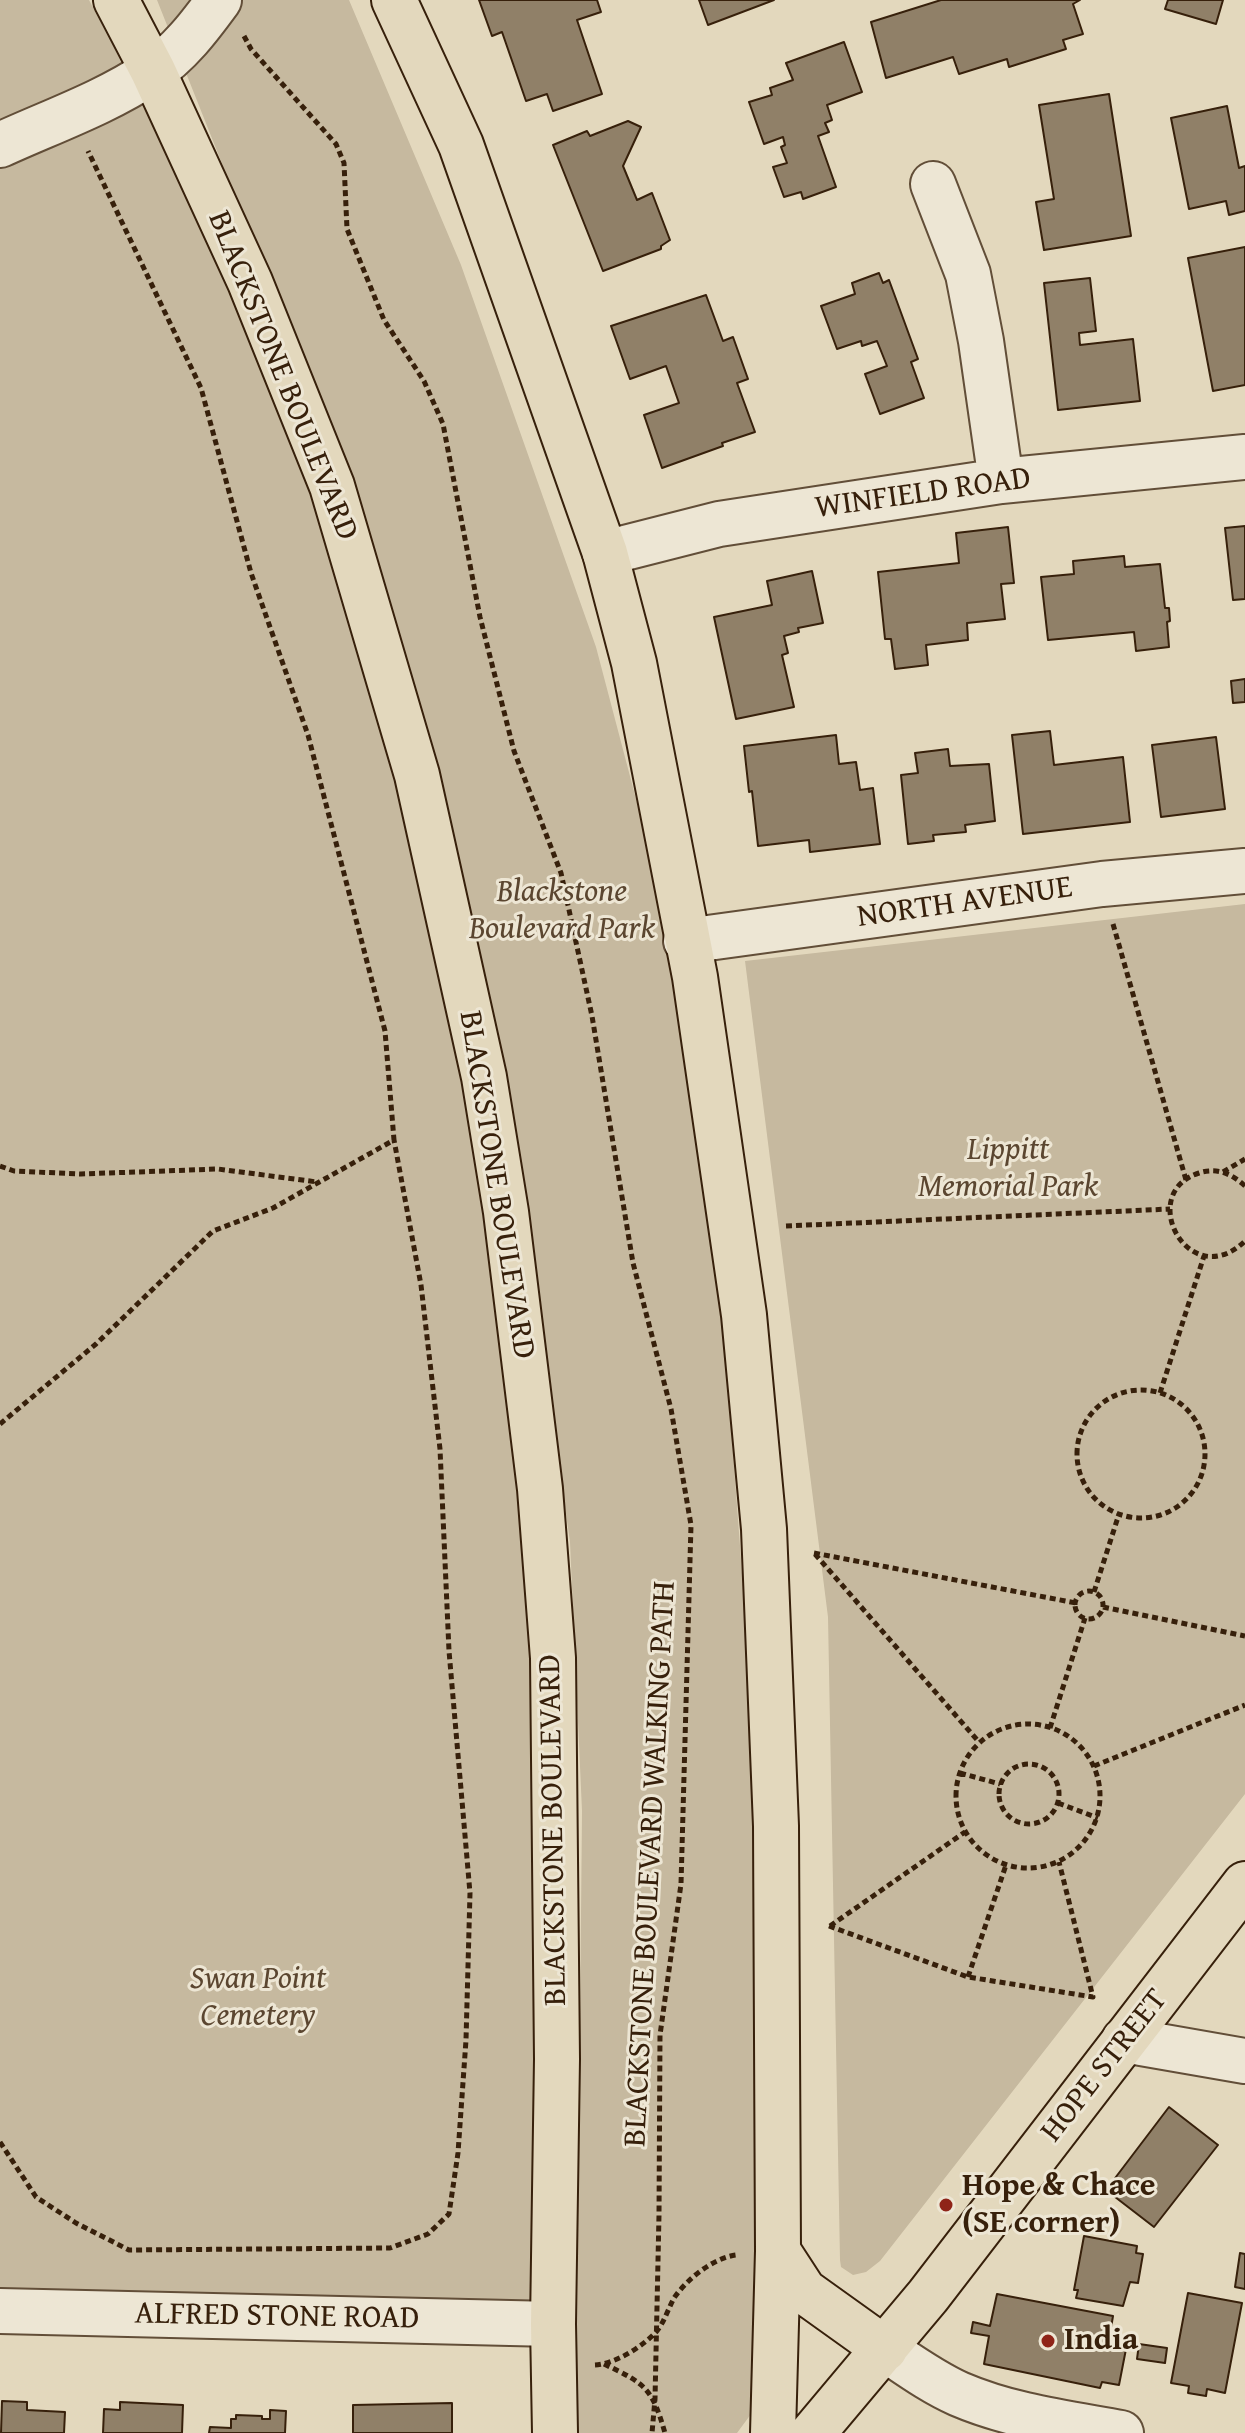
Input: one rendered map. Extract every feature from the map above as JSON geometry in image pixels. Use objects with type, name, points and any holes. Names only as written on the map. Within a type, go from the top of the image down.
[{"type":"main road","name":"BLACKSTONE BOULEVARD","points":[[116,0],[153,71],[250,282],[332,486],[417,775],[484,1077],[506,1212],[540,1489],[553,1658],[557,2059],[553,2324],[555,2433]]},
{"type":"main road","points":[[394,0],[461,145],[605,553],[634,663],[695,977],[744,1315],[764,1529],[776,1826],[758,2253],[773,2433]]},
{"type":"main road","name":"HOPE STREET","points":[[813,2433],[928,2296],[1245,1884]]},
{"type":"main road","points":[[758,2253],[804,2291],[885,2349]]},
{"type":"street","points":[[0,145],[70,114],[153,71],[196,32],[228,12]]},
{"type":"street","points":[[933,184],[968,274],[1001,481]]},
{"type":"street","name":"WINFIELD ROAD","points":[[605,553],[719,524],[1001,481],[1245,457]]},
{"type":"street","name":"NORTH AVENUE","points":[[686,941],[1102,884],[1245,871]]},
{"type":"street","points":[[1124,2040],[1245,2061]]},
{"type":"street","name":"ALFRED STONE ROAD","points":[[0,2311],[553,2324]]},
{"type":"street","points":[[885,2349],[959,2394],[1019,2415],[1121,2433]]},
{"type":"path","name":"BLACKSTONE BOULEVARD WALKING PATH","points":[[228,12],[251,49],[336,144],[344,163],[347,229],[384,320],[424,381],[443,424],[480,617],[514,751],[561,873],[592,1016],[633,1263],[671,1409],[691,1525],[691,1568],[681,1884],[660,2035],[652,2433]]},
{"type":"path","points":[[0,2142],[36,2197],[76,2223],[129,2250],[390,2248],[428,2234],[449,2214],[458,2153],[466,2040],[470,1893],[449,1651],[440,1449],[421,1285],[394,1140],[385,1031],[308,735],[251,573],[201,388],[70,114]]},
{"type":"path","points":[[1102,884],[1186,1180]]},
{"type":"path","points":[[0,1424],[96,1344],[213,1231],[273,1208],[394,1140]]},
{"type":"path","points":[[1223,1172],[1245,1159]]},
{"type":"path","points":[[0,1166],[14,1171],[81,1174],[218,1169],[319,1182]]},
{"type":"path","points":[[1245,1186],[1223,1172],[1197,1173],[1186,1180],[1172,1198],[1170,1209],[1176,1237],[1187,1248],[1204,1256],[1226,1255],[1245,1241]]},
{"type":"path","points":[[786,1226],[1170,1209]]},
{"type":"path","points":[[1160,1393],[1204,1256]]},
{"type":"path","points":[[1143,1389],[1160,1393],[1183,1404],[1197,1420],[1205,1440],[1205,1461],[1200,1482],[1187,1500],[1170,1512],[1150,1518],[1119,1514],[1108,1510],[1092,1496],[1081,1478],[1076,1457],[1078,1436],[1087,1417],[1103,1401],[1121,1392],[1143,1389]]},
{"type":"path","points":[[1094,1592],[1119,1514]]},
{"type":"path","points":[[980,1742],[814,1553],[1076,1603]]},
{"type":"path","points":[[1094,1592],[1101,1598],[1103,1607],[1095,1618],[1085,1618],[1078,1614],[1076,1603],[1081,1593],[1094,1592]]},
{"type":"path","points":[[1103,1607],[1245,1636]]},
{"type":"path","points":[[1049,1728],[1085,1618]]},
{"type":"path","points":[[1094,1766],[1245,1705]]},
{"type":"path","points":[[1020,1724],[1049,1728],[1064,1733],[1082,1747],[1094,1766],[1100,1783],[1098,1818],[1076,1851],[1059,1862],[1024,1869],[1006,1865],[990,1857],[965,1832],[958,1813],[956,1793],[960,1773],[967,1756],[998,1730],[1020,1724]]},
{"type":"path","points":[[1020,1764],[1039,1765],[1047,1769],[1059,1784],[1058,1803],[1048,1818],[1041,1822],[1015,1821],[999,1801],[1000,1784],[1011,1769],[1020,1764]]},
{"type":"path","points":[[960,1773],[1000,1784]]},
{"type":"path","points":[[1058,1803],[1098,1818]]},
{"type":"path","points":[[965,1832],[829,1926],[968,1977],[1093,1997],[1059,1862]]},
{"type":"path","points":[[968,1977],[1006,1865]]},
{"type":"path","points":[[591,2365],[604,2364],[628,2353],[656,2332],[676,2296],[700,2272],[724,2257],[758,2253]]},
{"type":"path","points":[[604,2364],[633,2378],[655,2399],[665,2433]]},
{"type":"green space","name":"Swan Point Cemetery","points":[[0,0],[89,0],[166,145],[392,648],[540,1511],[553,2311],[0,2295]]},
{"type":"green space","name":"Blackstone Boulevard Park","points":[[157,0],[349,0],[461,265],[596,647],[651,856],[689,1057],[724,1332],[759,1800],[754,2410],[737,2433],[576,2433],[582,1811],[570,1542],[538,1317],[339,458]]},
{"type":"green space","name":"Lippitt Memorial Park","points":[[1245,904],[1245,1794],[880,2261],[866,2272],[853,2275],[841,2267],[840,2260],[828,1617],[745,961]]},
{"type":"building","points":[[479,0],[597,0],[601,12],[577,20],[602,94],[553,111],[547,94],[526,101],[502,32],[492,36]]},
{"type":"building","points":[[699,0],[774,0],[708,25]]},
{"type":"building","points":[[941,0],[1080,0],[1073,4],[1083,34],[1063,40],[1066,49],[1009,67],[1007,59],[959,74],[953,57],[886,78],[871,22]]},
{"type":"building","points":[[1168,0],[1223,0],[1216,24],[1165,9]]},
{"type":"building","points":[[844,42],[862,92],[827,105],[832,120],[825,123],[829,132],[818,136],[836,187],[803,199],[801,192],[784,197],[773,167],[787,163],[781,147],[785,145],[783,137],[764,144],[749,102],[772,95],[770,88],[793,80],[786,63]]},
{"type":"building","points":[[1109,94],[1131,236],[1044,250],[1036,202],[1054,199],[1039,105]]},
{"type":"building","points":[[1227,106],[1239,168],[1245,166],[1245,211],[1229,215],[1226,201],[1189,209],[1171,118]]},
{"type":"building","points":[[628,121],[641,127],[623,166],[637,200],[652,193],[670,240],[661,249],[603,271],[553,145],[587,131],[590,136]]},
{"type":"building","points":[[1245,247],[1245,385],[1213,391],[1188,258]]},
{"type":"building","points":[[879,273],[883,283],[889,280],[918,359],[911,362],[924,398],[880,414],[865,374],[887,366],[877,341],[862,346],[861,341],[837,349],[821,306],[855,294],[852,283]]},
{"type":"building","points":[[1090,278],[1096,331],[1079,333],[1080,345],[1133,339],[1140,401],[1058,410],[1044,283]]},
{"type":"building","points":[[706,295],[723,341],[733,337],[748,379],[737,383],[755,432],[662,468],[644,415],[679,403],[666,366],[630,379],[611,326]]},
{"type":"building","points":[[1245,526],[1245,599],[1233,600],[1225,528]]},
{"type":"building","points":[[1008,527],[1014,583],[1001,584],[1005,619],[967,623],[968,640],[926,645],[928,665],[895,669],[891,639],[885,639],[878,572],[959,563],[956,533]]},
{"type":"building","points":[[1124,556],[1125,567],[1160,564],[1165,608],[1169,608],[1169,647],[1136,651],[1134,632],[1048,640],[1041,577],[1074,574],[1073,561]]},
{"type":"building","points":[[812,571],[823,623],[798,628],[799,632],[784,636],[788,653],[782,655],[794,707],[736,719],[714,617],[772,605],[767,581]]},
{"type":"building","points":[[1245,679],[1245,702],[1233,703],[1231,681]]},
{"type":"building","points":[[1050,731],[1054,765],[1123,757],[1130,822],[1023,834],[1012,735]]},
{"type":"building","points":[[836,735],[839,764],[856,762],[860,790],[873,788],[880,844],[810,852],[809,840],[758,846],[744,746]]},
{"type":"building","points":[[1216,737],[1225,809],[1161,817],[1152,745]]},
{"type":"building","points":[[948,749],[950,766],[989,764],[995,821],[965,825],[966,832],[933,835],[934,841],[908,844],[901,775],[918,773],[915,753]]},
{"type":"building","points":[[1169,2107],[1218,2145],[1154,2227],[1106,2190]]},
{"type":"building","points":[[1084,2236],[1137,2246],[1136,2253],[1143,2254],[1138,2283],[1130,2282],[1123,2306],[1076,2298],[1078,2290],[1074,2290]]},
{"type":"building","points":[[1240,2253],[1245,2254],[1245,2289],[1235,2287]]},
{"type":"building","points":[[1188,2293],[1242,2303],[1225,2393],[1207,2389],[1206,2396],[1188,2393],[1189,2386],[1171,2383]]},
{"type":"building","name":"India","points":[[997,2294],[1113,2316],[1108,2346],[1126,2349],[1119,2385],[1102,2382],[1100,2388],[984,2364],[989,2336],[971,2333],[973,2322],[990,2326]]},
{"type":"building","points":[[1139,2344],[1167,2348],[1165,2363],[1137,2359]]},
{"type":"building","points":[[2,2401],[27,2402],[27,2410],[65,2412],[64,2433],[1,2433]]},
{"type":"building","points":[[120,2402],[183,2405],[182,2433],[103,2433],[104,2409],[120,2410]]},
{"type":"building","points":[[452,2403],[452,2433],[353,2433],[353,2405]]},
{"type":"building","points":[[270,2410],[286,2411],[285,2433],[209,2433],[210,2427],[231,2428],[231,2419],[236,2419],[236,2415],[270,2419]]},
{"type":"place","name":"Hope & Chace (SE corner)","points":[[946,2205]]},
{"type":"place","name":"India","points":[[1048,2341]]}]
